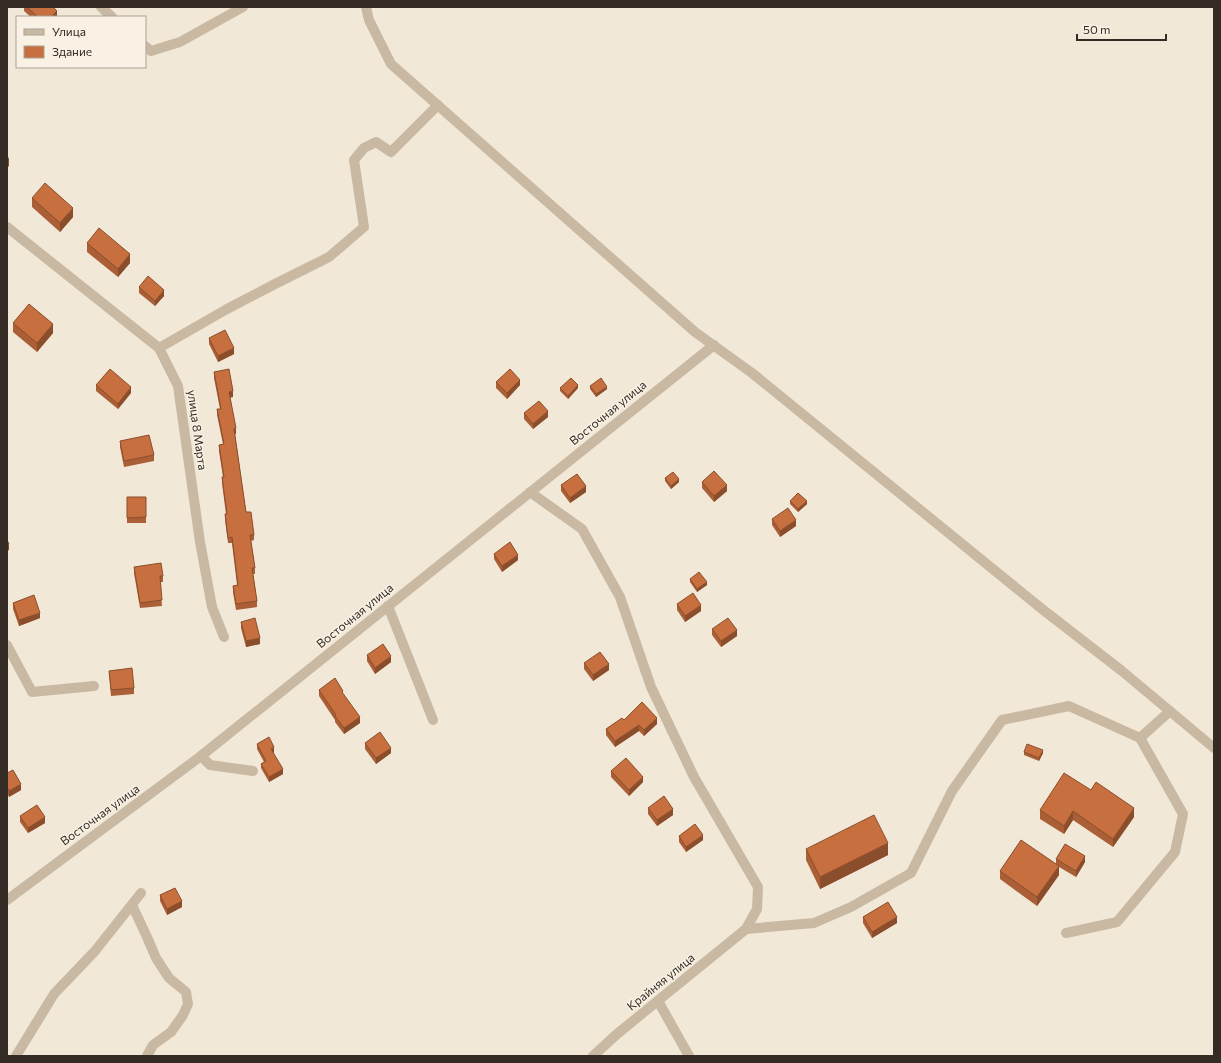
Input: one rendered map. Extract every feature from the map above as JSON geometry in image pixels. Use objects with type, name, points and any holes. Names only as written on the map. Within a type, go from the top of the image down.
[{"type":"street","points":[[101,7],[111,16]]},
{"type":"street","points":[[146,47],[151,51],[180,42],[243,7]]},
{"type":"street","points":[[366,7],[369,20],[391,64],[695,332],[752,373],[1042,609],[1122,671],[1214,748]]},
{"type":"street","points":[[159,348],[275,284],[329,258],[364,226],[354,160],[364,148],[376,142],[391,152],[438,105]]},
{"type":"street","name":"улица 8 Марта","points":[[7,227],[159,348],[178,386],[200,542],[212,607],[224,638]]},
{"type":"street","name":"Восточная улица","points":[[7,900],[201,756],[714,345]]},
{"type":"street","points":[[530,492],[582,528],[620,597],[651,687],[694,777],[758,887],[757,908],[746,929]]},
{"type":"street","points":[[388,606],[433,720]]},
{"type":"street","points":[[7,645],[32,692],[94,686]]},
{"type":"street","points":[[746,929],[814,923],[851,907],[911,873],[952,791],[1002,720],[1069,706],[1140,738],[1184,814],[1175,852],[1117,922],[1066,933]]},
{"type":"street","points":[[1140,738],[1170,711]]},
{"type":"street","points":[[201,756],[210,765],[253,771]]},
{"type":"street","points":[[16,1056],[54,994],[95,951],[141,893]]},
{"type":"street","points":[[132,904],[156,958],[169,978],[186,992],[188,1004],[183,1015],[171,1032],[153,1045],[147,1056]]},
{"type":"street","name":"Крайняя улица","points":[[593,1056],[617,1034],[746,929]]},
{"type":"street","points":[[658,1001],[689,1056]]},
{"type":"building","points":[[27,7],[53,7],[57,11],[52,16],[37,16]]},
{"type":"building","points":[[45,183],[73,208],[60,223],[32,198]]},
{"type":"building","points":[[99,228],[130,254],[118,269],[87,243]]},
{"type":"building","points":[[148,276],[164,290],[155,301],[139,287]]},
{"type":"building","points":[[29,304],[53,324],[37,343],[13,323]]},
{"type":"building","points":[[225,330],[234,348],[218,356],[209,338]]},
{"type":"building","points":[[110,369],[131,387],[118,404],[96,385]]},
{"type":"building","points":[[229,369],[233,391],[229,392],[236,428],[234,429],[246,512],[251,512],[254,535],[250,535],[255,568],[252,568],[257,601],[236,604],[233,586],[238,585],[232,537],[228,538],[225,514],[227,514],[222,477],[224,477],[219,445],[224,444],[217,409],[221,409],[214,372]]},
{"type":"building","points":[[510,369],[520,380],[507,393],[496,382]]},
{"type":"building","points":[[571,378],[578,385],[568,396],[560,388]]},
{"type":"building","points":[[601,378],[607,387],[596,394],[590,386]]},
{"type":"building","points":[[539,401],[548,411],[533,424],[524,413]]},
{"type":"building","points":[[149,435],[154,455],[124,461],[120,441]]},
{"type":"building","points":[[714,471],[727,485],[714,496],[702,482]]},
{"type":"building","points":[[673,472],[679,479],[671,486],[665,478]]},
{"type":"building","points":[[577,474],[586,486],[570,498],[561,485]]},
{"type":"building","points":[[798,493],[807,501],[798,509],[790,501]]},
{"type":"building","points":[[127,497],[146,497],[146,517],[127,518]]},
{"type":"building","points":[[788,508],[796,520],[780,531],[772,519]]},
{"type":"building","points":[[510,542],[518,555],[502,566],[494,554]]},
{"type":"building","points":[[161,563],[163,576],[160,576],[162,600],[140,603],[134,567]]},
{"type":"building","points":[[699,572],[707,582],[697,589],[690,579]]},
{"type":"building","points":[[693,593],[701,605],[685,616],[677,604]]},
{"type":"building","points":[[34,595],[40,613],[19,620],[13,603]]},
{"type":"building","points":[[255,618],[260,638],[246,641],[241,622]]},
{"type":"building","points":[[728,618],[737,630],[721,641],[712,629]]},
{"type":"building","points":[[383,644],[391,656],[375,668],[367,655]]},
{"type":"building","points":[[600,652],[609,664],[593,675],[584,663]]},
{"type":"building","points":[[132,668],[134,688],[111,690],[109,671]]},
{"type":"building","points":[[335,678],[343,691],[342,692],[360,717],[344,728],[319,690]]},
{"type":"building","points":[[642,702],[657,718],[644,730],[639,725],[615,741],[606,729],[622,718],[624,720]]},
{"type":"building","points":[[380,732],[391,748],[376,758],[365,743]]},
{"type":"building","points":[[269,737],[274,747],[271,749],[283,769],[269,777],[261,764],[266,761],[257,744]]},
{"type":"building","points":[[1027,744],[1043,750],[1039,758],[1024,752]]},
{"type":"building","points":[[626,758],[643,777],[629,790],[611,771]]},
{"type":"building","points":[[13,770],[21,784],[9,791],[7,787],[7,773]]},
{"type":"building","points":[[1064,773],[1091,790],[1096,782],[1134,808],[1113,839],[1073,811],[1064,826],[1040,810]]},
{"type":"building","points":[[664,796],[673,809],[657,820],[648,808]]},
{"type":"building","points":[[37,805],[45,817],[28,828],[20,816]]},
{"type":"building","points":[[874,815],[888,843],[820,877],[806,849]]},
{"type":"building","points":[[695,824],[703,835],[686,847],[679,836]]},
{"type":"building","points":[[1021,840],[1059,866],[1037,897],[1000,871]]},
{"type":"building","points":[[1065,844],[1085,856],[1076,871],[1056,859]]},
{"type":"building","points":[[175,888],[182,901],[167,909],[160,895]]},
{"type":"building","points":[[888,902],[897,917],[872,932],[863,917]]}]
